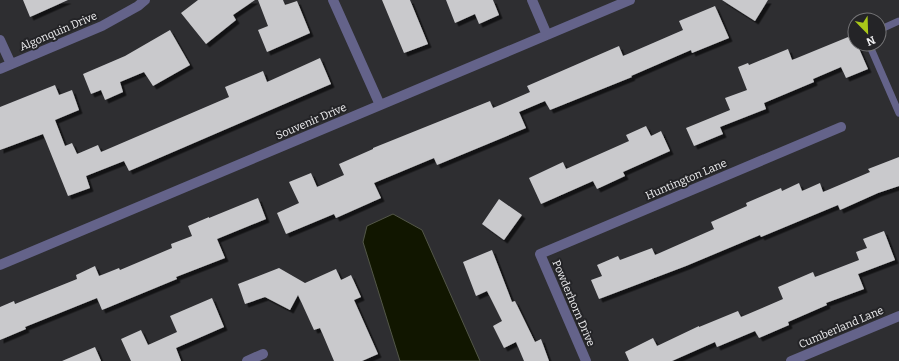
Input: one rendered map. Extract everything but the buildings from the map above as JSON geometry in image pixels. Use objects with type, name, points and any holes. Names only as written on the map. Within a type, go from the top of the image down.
[{"type":"street","name":"Algonquin Drive","points":[[0,69],[102,26],[138,6],[145,0]]},
{"type":"street","points":[[333,0],[380,105]]},
{"type":"street","points":[[532,0],[547,35]]},
{"type":"street","name":"Souvenir Drive","points":[[0,265],[630,0]]},
{"type":"street","points":[[0,40],[11,64]]},
{"type":"street","name":"Huntington Lane","points":[[540,254],[841,127]]},
{"type":"street","name":"Powderhorn Drive","points":[[540,254],[586,361]]},
{"type":"street","name":"Cumberland Lane","points":[[791,361],[899,316]]},
{"type":"street","points":[[247,361],[263,354]]},
{"type":"lane","points":[[887,26],[899,21]]},
{"type":"lane","points":[[872,52],[899,113]]},
{"type":"shaded area","points":[[393,214],[422,230],[480,361],[400,361],[363,242],[367,226]]}]
